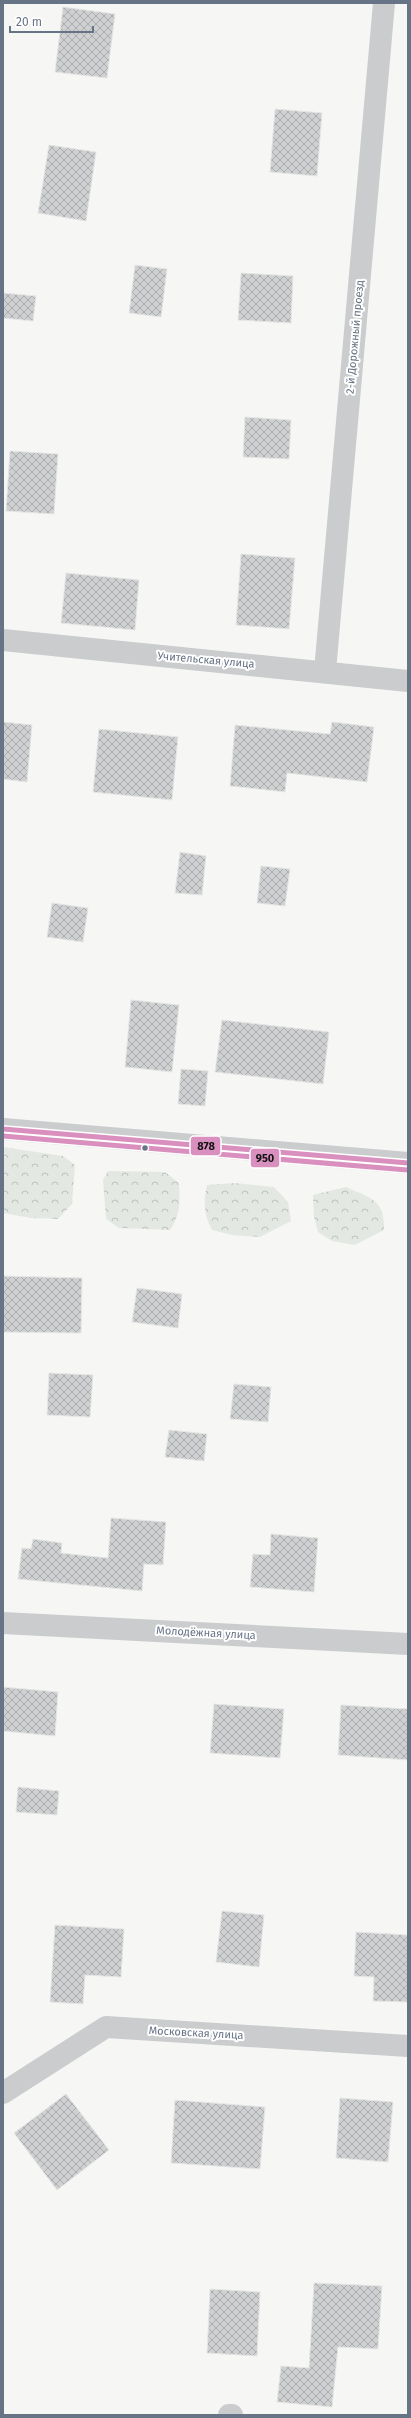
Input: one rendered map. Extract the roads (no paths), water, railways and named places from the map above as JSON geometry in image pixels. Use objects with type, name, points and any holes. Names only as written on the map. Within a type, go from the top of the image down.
[{"type":"street","name":"2-й Дорожный проезд","points":[[326,671],[384,3]]},
{"type":"street","name":"Учительская улица","points":[[3,640],[326,671],[408,681]]},
{"type":"street","points":[[3,1129],[408,1163]]},
{"type":"street","name":"Молодёжная улица","points":[[3,1622],[408,1644]]},
{"type":"street","name":"Московская улица","points":[[3,2093],[106,2027],[408,2046]]}]
